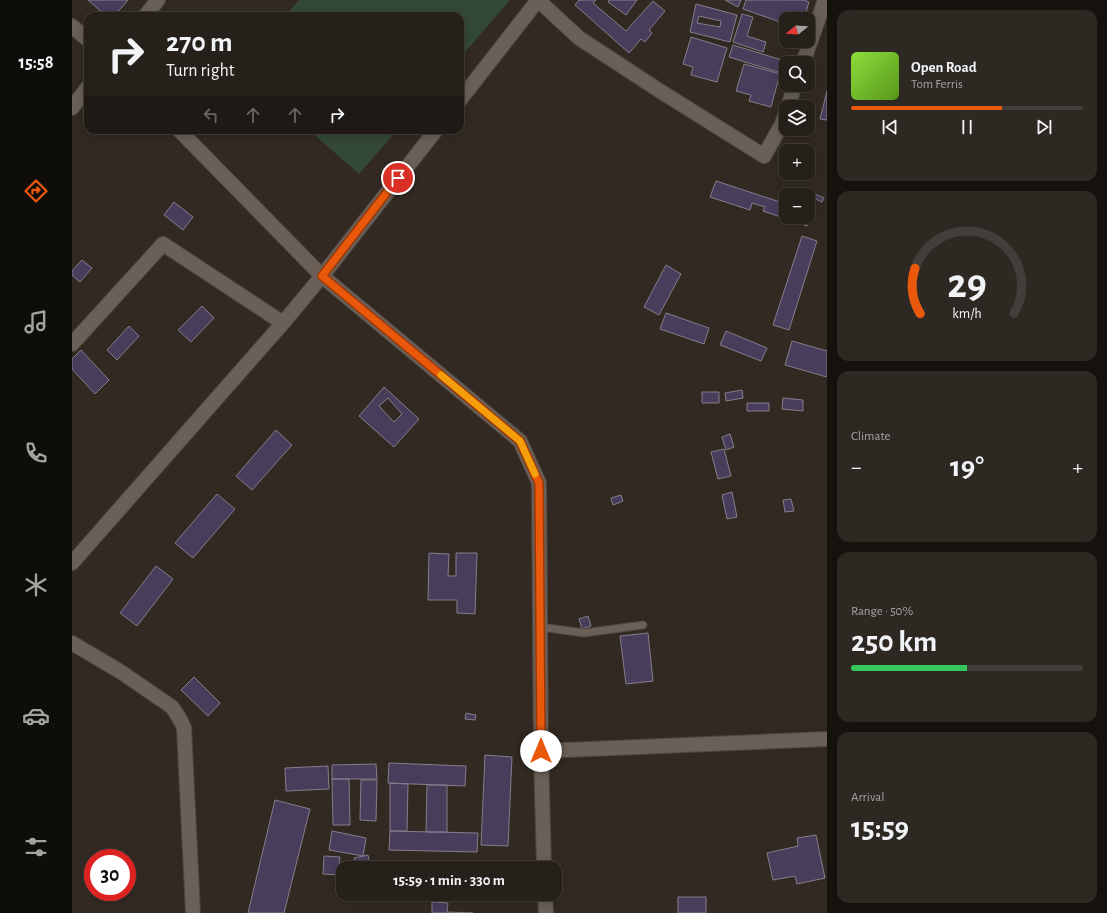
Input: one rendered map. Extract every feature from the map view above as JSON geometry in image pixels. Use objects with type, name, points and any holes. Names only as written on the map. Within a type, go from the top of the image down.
[{"type":"street","points":[[148,12],[158,0]]},
{"type":"street","points":[[464,95],[538,0],[579,38],[764,156],[779,129]]},
{"type":"street","points":[[805,56],[825,0]]},
{"type":"street","points":[[72,26],[84,36]]},
{"type":"street","points":[[72,108],[84,92]]},
{"type":"street","points":[[183,134],[322,276],[520,441],[539,483],[541,751],[544,861]]},
{"type":"street","points":[[72,563],[283,323],[322,276],[433,134]]},
{"type":"street","points":[[72,344],[163,244],[283,323]]},
{"type":"street","points":[[72,643],[121,672],[172,708],[182,722],[184,728],[193,913]]},
{"type":"street","points":[[541,751],[827,739]]},
{"type":"street","points":[[545,901],[546,913]]},
{"type":"lane","points":[[541,627],[584,633],[643,624]]},
{"type":"green space","points":[[299,0],[510,0],[464,53],[464,12],[288,12]]},
{"type":"green space","points":[[314,134],[394,134],[359,174]]},
{"type":"building","points":[[88,0],[128,0],[118,12],[102,12]]},
{"type":"building","points":[[579,0],[596,0],[593,3],[626,31],[653,1],[665,11],[649,30],[652,33],[645,42],[641,39],[629,53],[575,5]]},
{"type":"building","points":[[609,0],[637,0],[626,15],[608,2]]},
{"type":"building","points":[[725,0],[741,0],[738,7]]},
{"type":"building","points":[[746,0],[804,0],[809,2],[806,12],[779,12],[779,22],[743,9]]},
{"type":"building","points":[[696,4],[737,15],[730,42],[690,32]],"holes":[[[699,16],[721,21],[720,27],[697,23]]]},
{"type":"building","points":[[742,14],[753,17],[747,36],[766,42],[763,52],[733,42]]},
{"type":"building","points":[[691,37],[727,48],[717,82],[691,75],[693,67],[683,64]]},
{"type":"building","points":[[733,45],[779,59],[779,72],[729,57]]},
{"type":"building","points":[[744,64],[779,74],[771,107],[749,101],[751,95],[736,91]]},
{"type":"building","points":[[827,91],[827,120],[820,119]]},
{"type":"building","points":[[716,181],[779,202],[779,216],[763,211],[765,207],[752,203],[750,210],[710,197]]},
{"type":"building","points":[[815,194],[824,198],[822,202],[815,198]]},
{"type":"building","points":[[174,202],[193,217],[183,230],[164,215]]},
{"type":"building","points":[[802,236],[817,241],[789,330],[773,325]]},
{"type":"building","points":[[82,260],[92,268],[80,282],[72,275],[72,271]]},
{"type":"building","points":[[666,265],[681,274],[659,315],[644,307]]},
{"type":"building","points":[[202,306],[214,318],[191,342],[178,330]]},
{"type":"building","points":[[666,313],[709,328],[704,344],[660,329]]},
{"type":"building","points":[[129,326],[139,336],[117,360],[107,350]]},
{"type":"building","points":[[726,331],[767,348],[761,361],[720,345]]},
{"type":"building","points":[[792,341],[827,351],[827,377],[785,365]]},
{"type":"building","points":[[81,350],[109,380],[95,394],[72,369],[72,359]]},
{"type":"building","points":[[384,387],[419,419],[394,447],[359,416]],"holes":[[[388,398],[402,414],[394,422],[379,406]]]},
{"type":"building","points":[[742,390],[743,398],[726,401],[725,393]]},
{"type":"building","points":[[702,392],[719,392],[719,403],[702,403]]},
{"type":"building","points":[[783,398],[803,400],[803,411],[782,409]]},
{"type":"building","points":[[747,403],[769,403],[769,411],[747,411]]},
{"type":"building","points":[[276,430],[292,445],[252,490],[236,476]]},
{"type":"building","points":[[730,434],[734,447],[726,450],[722,437]]},
{"type":"building","points":[[724,449],[731,476],[718,479],[711,452]]},
{"type":"building","points":[[732,492],[737,517],[727,519],[722,495]]},
{"type":"building","points":[[217,494],[235,509],[193,558],[175,543]]},
{"type":"building","points":[[621,495],[623,501],[613,505],[611,498]]},
{"type":"building","points":[[791,499],[794,511],[785,512],[783,500]]},
{"type":"building","points":[[429,553],[449,554],[448,576],[456,576],[456,553],[477,553],[475,614],[457,613],[457,600],[428,600]]},
{"type":"building","points":[[156,566],[173,579],[137,626],[120,613]]},
{"type":"building","points":[[588,616],[591,626],[582,629],[579,619]]},
{"type":"building","points":[[648,633],[653,681],[626,684],[620,636]]},
{"type":"building","points":[[194,677],[220,703],[208,716],[181,690]]},
{"type":"building","points":[[466,713],[476,715],[475,720],[465,719]]},
{"type":"building","points":[[485,755],[512,757],[508,846],[481,845]]},
{"type":"building","points":[[389,763],[466,766],[465,786],[388,783]]},
{"type":"building","points":[[376,764],[377,779],[332,779],[332,765]]},
{"type":"building","points":[[328,766],[329,789],[286,791],[285,768]]},
{"type":"building","points":[[332,779],[349,779],[350,825],[333,825]]},
{"type":"building","points":[[361,780],[377,780],[376,821],[360,820]]},
{"type":"building","points":[[390,783],[408,784],[407,831],[390,831]]},
{"type":"building","points":[[427,785],[447,785],[447,832],[426,832]]},
{"type":"building","points":[[275,800],[310,809],[284,913],[248,913]]},
{"type":"building","points":[[332,831],[366,838],[363,856],[329,850]]},
{"type":"building","points":[[390,831],[478,833],[477,852],[389,850]]},
{"type":"building","points":[[816,835],[825,878],[797,884],[795,876],[773,880],[767,853],[798,846],[797,838]]},
{"type":"building","points":[[368,855],[369,861],[355,861],[354,858]]},
{"type":"building","points":[[324,856],[340,857],[340,861],[336,861],[336,875],[323,874]]},
{"type":"building","points":[[678,897],[706,897],[706,913],[678,913]]},
{"type":"building","points":[[432,902],[448,903],[447,912],[473,913],[432,913]]},
{"type":"slow traffic","points":[[441,375],[520,441],[535,474]]},
{"type":"route","points":[[398,178],[322,276],[520,441],[539,483],[541,751]]}]
